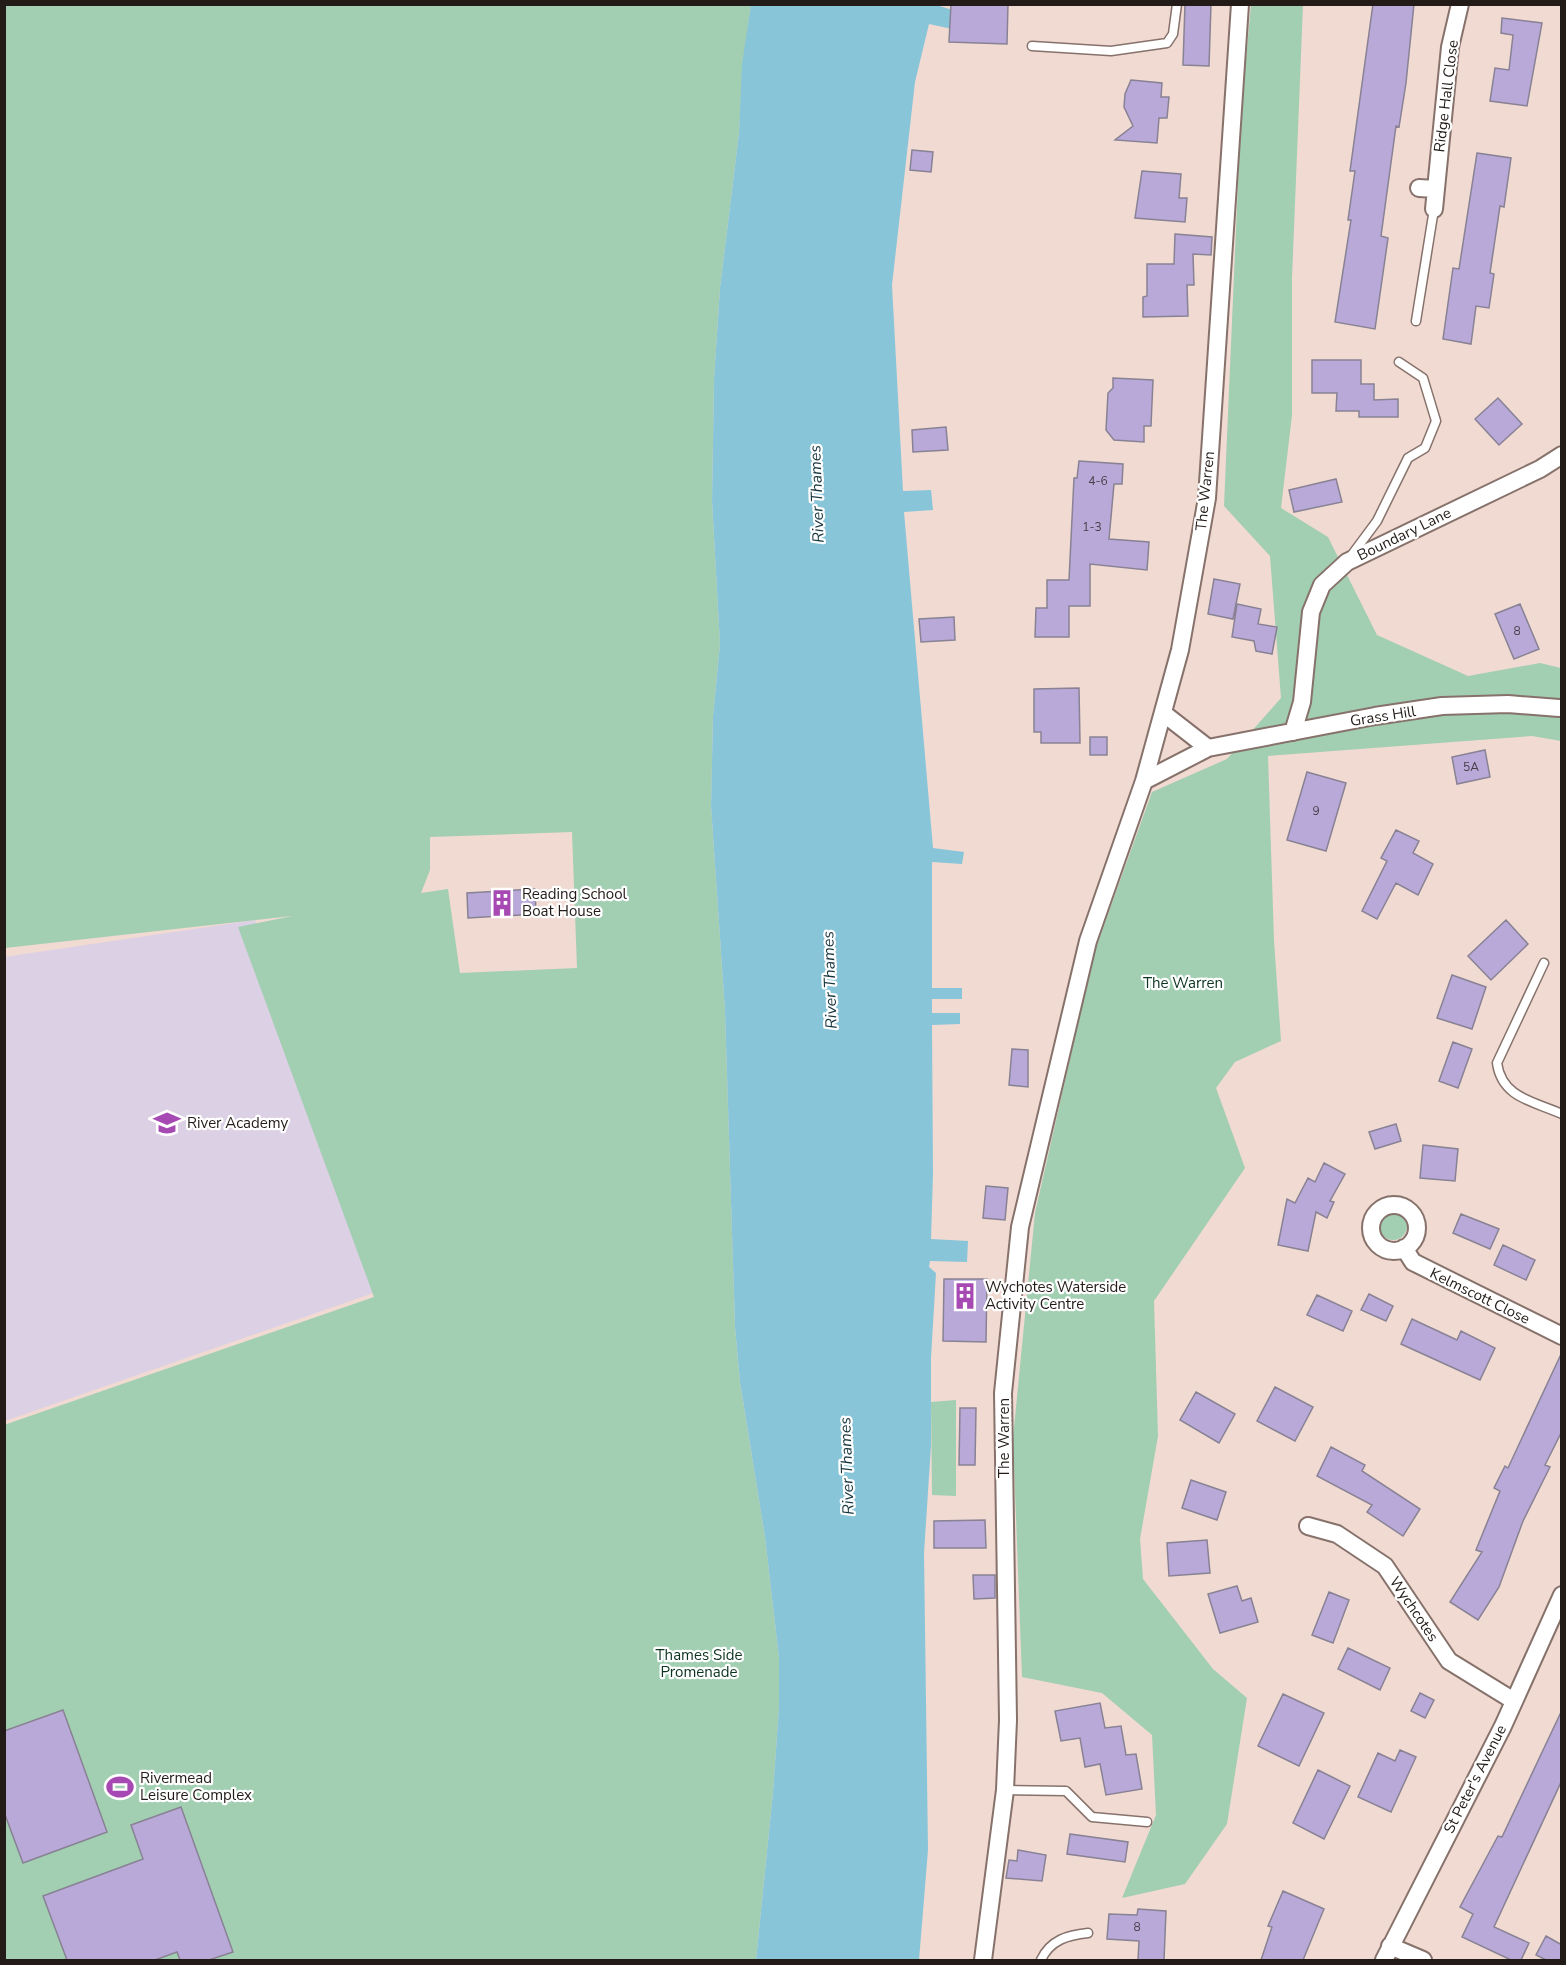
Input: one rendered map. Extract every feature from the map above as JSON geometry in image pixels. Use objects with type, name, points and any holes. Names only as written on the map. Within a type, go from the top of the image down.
[{"type":"street","name":"The Warren","points":[[983,1960],[1005,1790],[1008,1720],[1003,1393],[1020,1227],[1088,941],[1144,782],[1180,650],[1207,498],[1240,4]]},
{"type":"street","name":"Ridge Hall Close","points":[[1434,209],[1427,189],[1449,47],[1460,4]]},
{"type":"street","name":"Boundary Lane","points":[[1293,732],[1302,702],[1311,612],[1322,585],[1347,562],[1540,469],[1562,455]]},
{"type":"street","name":"Grass Hill","points":[[1144,782],[1208,748],[1293,732],[1442,706],[1508,704],[1559,708]]},
{"type":"street","points":[[1163,713],[1208,748]]},
{"type":"street","name":"Kelmscott Close","points":[[1404,1248],[1413,1262],[1562,1336]]},
{"type":"street","name":"Wychcotes","points":[[1308,1526],[1337,1534],[1384,1566],[1449,1661],[1514,1701]]},
{"type":"street","name":"St Peter's Avenue","points":[[1387,1953],[1514,1701],[1562,1595]]},
{"type":"street","points":[[1387,1953],[1423,1960]]},
{"type":"lane","points":[[1032,46],[1111,51],[1167,44],[1173,34],[1177,4]]},
{"type":"lane","name":"Ridge Hall Close","points":[[1416,321],[1434,209]]},
{"type":"lane","points":[[1347,562],[1377,521],[1407,458],[1425,448],[1436,421],[1423,378],[1399,362]]},
{"type":"lane","points":[[1544,963],[1497,1063],[1499,1077],[1505,1088],[1562,1114]]},
{"type":"lane","points":[[1005,1790],[1066,1791],[1092,1817],[1147,1822]]},
{"type":"lane","points":[[1041,1960],[1044,1953],[1068,1935],[1088,1933]]},
{"type":"shaded area","name":"River Academy","points":[[255,920],[388,1288],[5,1421],[4,957]]},
{"type":"green space","name":"Thames Side Promenade","points":[[5,5],[751,5],[743,64],[739,133],[720,288],[714,379],[712,501],[720,644],[713,716],[711,806],[725,1011],[735,1327],[740,1382],[765,1537],[779,1658],[779,1707],[773,1792],[756,1960],[5,1960],[4,1425],[374,1297],[238,927],[292,916],[5,948]],"holes":[[[572,832],[577,968],[460,973],[448,889],[421,893],[430,870],[430,837]]]},
{"type":"green space","name":"The Warren","points":[[1251,5],[1303,5],[1292,278],[1292,415],[1281,508],[1328,537],[1377,635],[1468,676],[1540,663],[1561,668],[1561,741],[1532,736],[1268,756],[1274,941],[1281,1041],[1235,1062],[1216,1088],[1245,1168],[1154,1301],[1158,1436],[1140,1539],[1143,1579],[1213,1669],[1247,1698],[1227,1824],[1185,1884],[1122,1898],[1156,1815],[1152,1735],[1102,1693],[1022,1677],[1013,1438],[1035,1213],[1094,953],[1152,792],[1227,759],[1281,698],[1270,556],[1224,506],[1241,114]]},
{"type":"green space","points":[[1393,1212],[1403,1216],[1407,1226],[1403,1236],[1393,1240],[1383,1236],[1379,1226],[1383,1216]]},
{"type":"green space","points":[[956,1400],[956,1496],[932,1495],[931,1402]]},
{"type":"water","name":"River Thames","points":[[933,4],[956,11],[952,29],[929,24],[915,82],[892,285],[903,491],[931,490],[933,510],[904,512],[933,848],[964,852],[962,864],[932,862],[932,988],[962,988],[962,999],[932,999],[932,1013],[960,1013],[960,1024],[932,1025],[931,1239],[968,1241],[967,1262],[930,1261],[929,1267],[936,1273],[931,1358],[931,1446],[924,1553],[928,1850],[919,1960],[756,1960],[773,1792],[779,1707],[779,1658],[765,1537],[740,1382],[735,1327],[725,1011],[711,806],[713,716],[720,644],[712,501],[714,379],[720,288],[739,133],[742,64],[751,5]]},
{"type":"building","points":[[951,4],[1008,4],[1007,44],[949,42]]},
{"type":"building","points":[[1185,4],[1211,4],[1209,66],[1183,65]]},
{"type":"building","points":[[1373,4],[1414,4],[1406,83],[1399,127],[1396,126],[1381,236],[1388,238],[1375,329],[1335,322],[1351,220],[1348,220],[1355,171],[1350,171]]},
{"type":"building","points":[[1502,18],[1542,23],[1527,106],[1490,101],[1495,68],[1509,70],[1513,35],[1501,33]]},
{"type":"building","points":[[1131,80],[1162,83],[1161,97],[1169,97],[1167,118],[1159,118],[1157,143],[1115,140],[1133,126],[1124,107],[1125,94]]},
{"type":"building","points":[[912,150],[933,152],[931,172],[910,170]]},
{"type":"building","points":[[1477,153],[1511,158],[1504,207],[1500,206],[1490,273],[1494,274],[1489,308],[1476,306],[1471,344],[1443,339],[1453,268],[1459,269]]},
{"type":"building","points":[[1142,171],[1181,174],[1179,198],[1187,198],[1185,222],[1135,218]]},
{"type":"building","points":[[1175,234],[1212,237],[1211,255],[1193,254],[1194,285],[1187,285],[1188,316],[1143,317],[1143,297],[1147,296],[1147,264],[1174,264]]},
{"type":"building","points":[[1312,360],[1361,360],[1361,384],[1374,384],[1374,400],[1398,399],[1398,417],[1359,417],[1359,411],[1336,411],[1337,393],[1312,393]]},
{"type":"building","points":[[1113,378],[1153,380],[1151,426],[1144,426],[1144,442],[1114,440],[1106,430],[1108,393],[1113,388]]},
{"type":"building","points":[[1498,398],[1522,424],[1499,445],[1475,419]]},
{"type":"building","points":[[946,427],[948,450],[913,452],[912,430]]},
{"type":"building","points":[[1079,461],[1123,464],[1122,484],[1114,484],[1109,539],[1149,542],[1147,570],[1090,564],[1090,606],[1069,606],[1069,637],[1035,637],[1036,608],[1047,608],[1047,580],[1069,580],[1074,478],[1077,478]]},
{"type":"building","points":[[1336,479],[1342,502],[1294,512],[1289,490]]},
{"type":"building","points":[[1214,579],[1240,584],[1233,619],[1208,614]]},
{"type":"building","points":[[1237,604],[1261,609],[1258,624],[1277,627],[1272,654],[1256,651],[1254,641],[1232,637]]},
{"type":"building","points":[[1520,604],[1539,649],[1514,659],[1495,614]]},
{"type":"building","points":[[954,617],[955,640],[921,642],[919,619]]},
{"type":"building","points":[[1079,688],[1080,743],[1041,743],[1041,732],[1034,732],[1034,689]]},
{"type":"building","points":[[1090,737],[1107,737],[1107,755],[1090,755]]},
{"type":"building","points":[[1485,750],[1490,777],[1457,784],[1452,757]]},
{"type":"building","points":[[1307,772],[1346,783],[1326,851],[1287,840]]},
{"type":"building","points":[[1396,830],[1419,841],[1413,853],[1433,864],[1418,895],[1396,883],[1377,919],[1362,911],[1387,861],[1381,858]]},
{"type":"building","name":"Reading School Boat House","points":[[535,889],[536,914],[468,918],[467,893]]},
{"type":"building","points":[[1506,920],[1528,944],[1491,980],[1468,956]]},
{"type":"building","points":[[1452,975],[1486,987],[1472,1029],[1437,1018]]},
{"type":"building","points":[[1453,1042],[1472,1049],[1458,1088],[1439,1081]]},
{"type":"building","points":[[1012,1049],[1028,1050],[1028,1087],[1009,1085]]},
{"type":"building","points":[[1396,1124],[1401,1141],[1375,1149],[1369,1132]]},
{"type":"building","points":[[1423,1145],[1458,1149],[1455,1181],[1420,1178]]},
{"type":"building","points":[[1324,1163],[1345,1174],[1330,1201],[1334,1202],[1327,1218],[1316,1212],[1308,1251],[1278,1245],[1287,1199],[1295,1203],[1308,1178],[1315,1182]]},
{"type":"building","points":[[986,1186],[1008,1188],[1005,1220],[983,1218]]},
{"type":"building","points":[[1461,1214],[1499,1229],[1490,1249],[1453,1233]]},
{"type":"building","points":[[1503,1245],[1535,1260],[1526,1280],[1494,1265]]},
{"type":"building","name":"Wychotes Waterside Activity Centre","points":[[944,1279],[987,1279],[986,1342],[943,1341]]},
{"type":"building","points":[[1369,1294],[1393,1306],[1386,1321],[1361,1310]]},
{"type":"building","points":[[1317,1295],[1352,1311],[1343,1331],[1307,1315]]},
{"type":"building","points":[[1412,1319],[1457,1340],[1461,1331],[1495,1348],[1480,1380],[1401,1344]]},
{"type":"building","points":[[1562,1352],[1562,1431],[1545,1465],[1550,1467],[1523,1521],[1499,1587],[1478,1620],[1450,1602],[1482,1552],[1476,1550],[1500,1491],[1494,1488],[1505,1466],[1508,1468]]},
{"type":"building","points":[[1275,1387],[1313,1407],[1295,1441],[1257,1421]]},
{"type":"building","points":[[1196,1392],[1235,1414],[1219,1443],[1180,1420]]},
{"type":"building","points":[[960,1408],[976,1408],[975,1465],[959,1465]]},
{"type":"building","points":[[1331,1447],[1365,1465],[1362,1471],[1420,1509],[1403,1536],[1367,1512],[1372,1505],[1317,1476]]},
{"type":"building","points":[[1191,1480],[1226,1492],[1217,1520],[1182,1508]]},
{"type":"building","points":[[985,1520],[986,1548],[934,1548],[934,1521]]},
{"type":"building","points":[[1207,1540],[1210,1573],[1169,1576],[1167,1543]]},
{"type":"building","points":[[973,1575],[995,1575],[995,1598],[974,1599]]},
{"type":"building","points":[[1237,1586],[1242,1601],[1251,1598],[1258,1622],[1220,1633],[1208,1594]]},
{"type":"building","points":[[1329,1592],[1349,1600],[1333,1643],[1312,1635]]},
{"type":"building","points":[[1348,1648],[1390,1668],[1380,1690],[1338,1669]]},
{"type":"building","points":[[1420,1693],[1434,1700],[1425,1718],[1411,1711]]},
{"type":"building","points":[[1283,1694],[1324,1713],[1299,1766],[1258,1746]]},
{"type":"building","points":[[1100,1703],[1105,1728],[1121,1726],[1126,1755],[1136,1754],[1142,1789],[1106,1795],[1100,1764],[1085,1767],[1080,1738],[1061,1741],[1055,1711]]},
{"type":"building","points":[[63,1710],[107,1832],[23,1863],[4,1812],[4,1731]]},
{"type":"building","points":[[1562,1710],[1562,1780],[1494,1927],[1529,1943],[1521,1960],[1511,1960],[1462,1937],[1473,1914],[1460,1907],[1498,1836],[1502,1837]]},
{"type":"building","points":[[1400,1750],[1416,1757],[1391,1812],[1358,1797],[1378,1753],[1395,1761]]},
{"type":"building","points":[[1318,1770],[1350,1786],[1324,1839],[1293,1823]]},
{"type":"building","points":[[181,1807],[233,1952],[209,1960],[180,1960],[177,1952],[155,1960],[67,1960],[43,1896],[143,1859],[131,1825]]},
{"type":"building","points":[[1070,1834],[1128,1842],[1125,1862],[1067,1854]]},
{"type":"building","points":[[1018,1850],[1046,1855],[1042,1881],[1006,1878],[1009,1860],[1017,1861]]},
{"type":"building","points":[[1283,1891],[1324,1909],[1303,1960],[1261,1960],[1272,1927],[1268,1926]]},
{"type":"building","points":[[1138,1909],[1166,1911],[1164,1960],[1138,1960],[1139,1941],[1107,1939],[1109,1914],[1137,1915]]},
{"type":"building","points":[[1546,1936],[1562,1945],[1562,1960],[1546,1960],[1536,1955]]},
{"type":"place","name":"Reading School Boat House","points":[[502,903]]},
{"type":"place","name":"River Academy","points":[[167,1123]]},
{"type":"place","name":"Wychotes Waterside Activity Centre","points":[[965,1296]]},
{"type":"place","name":"Rivermead Leisure Complex","points":[[120,1787]]}]
